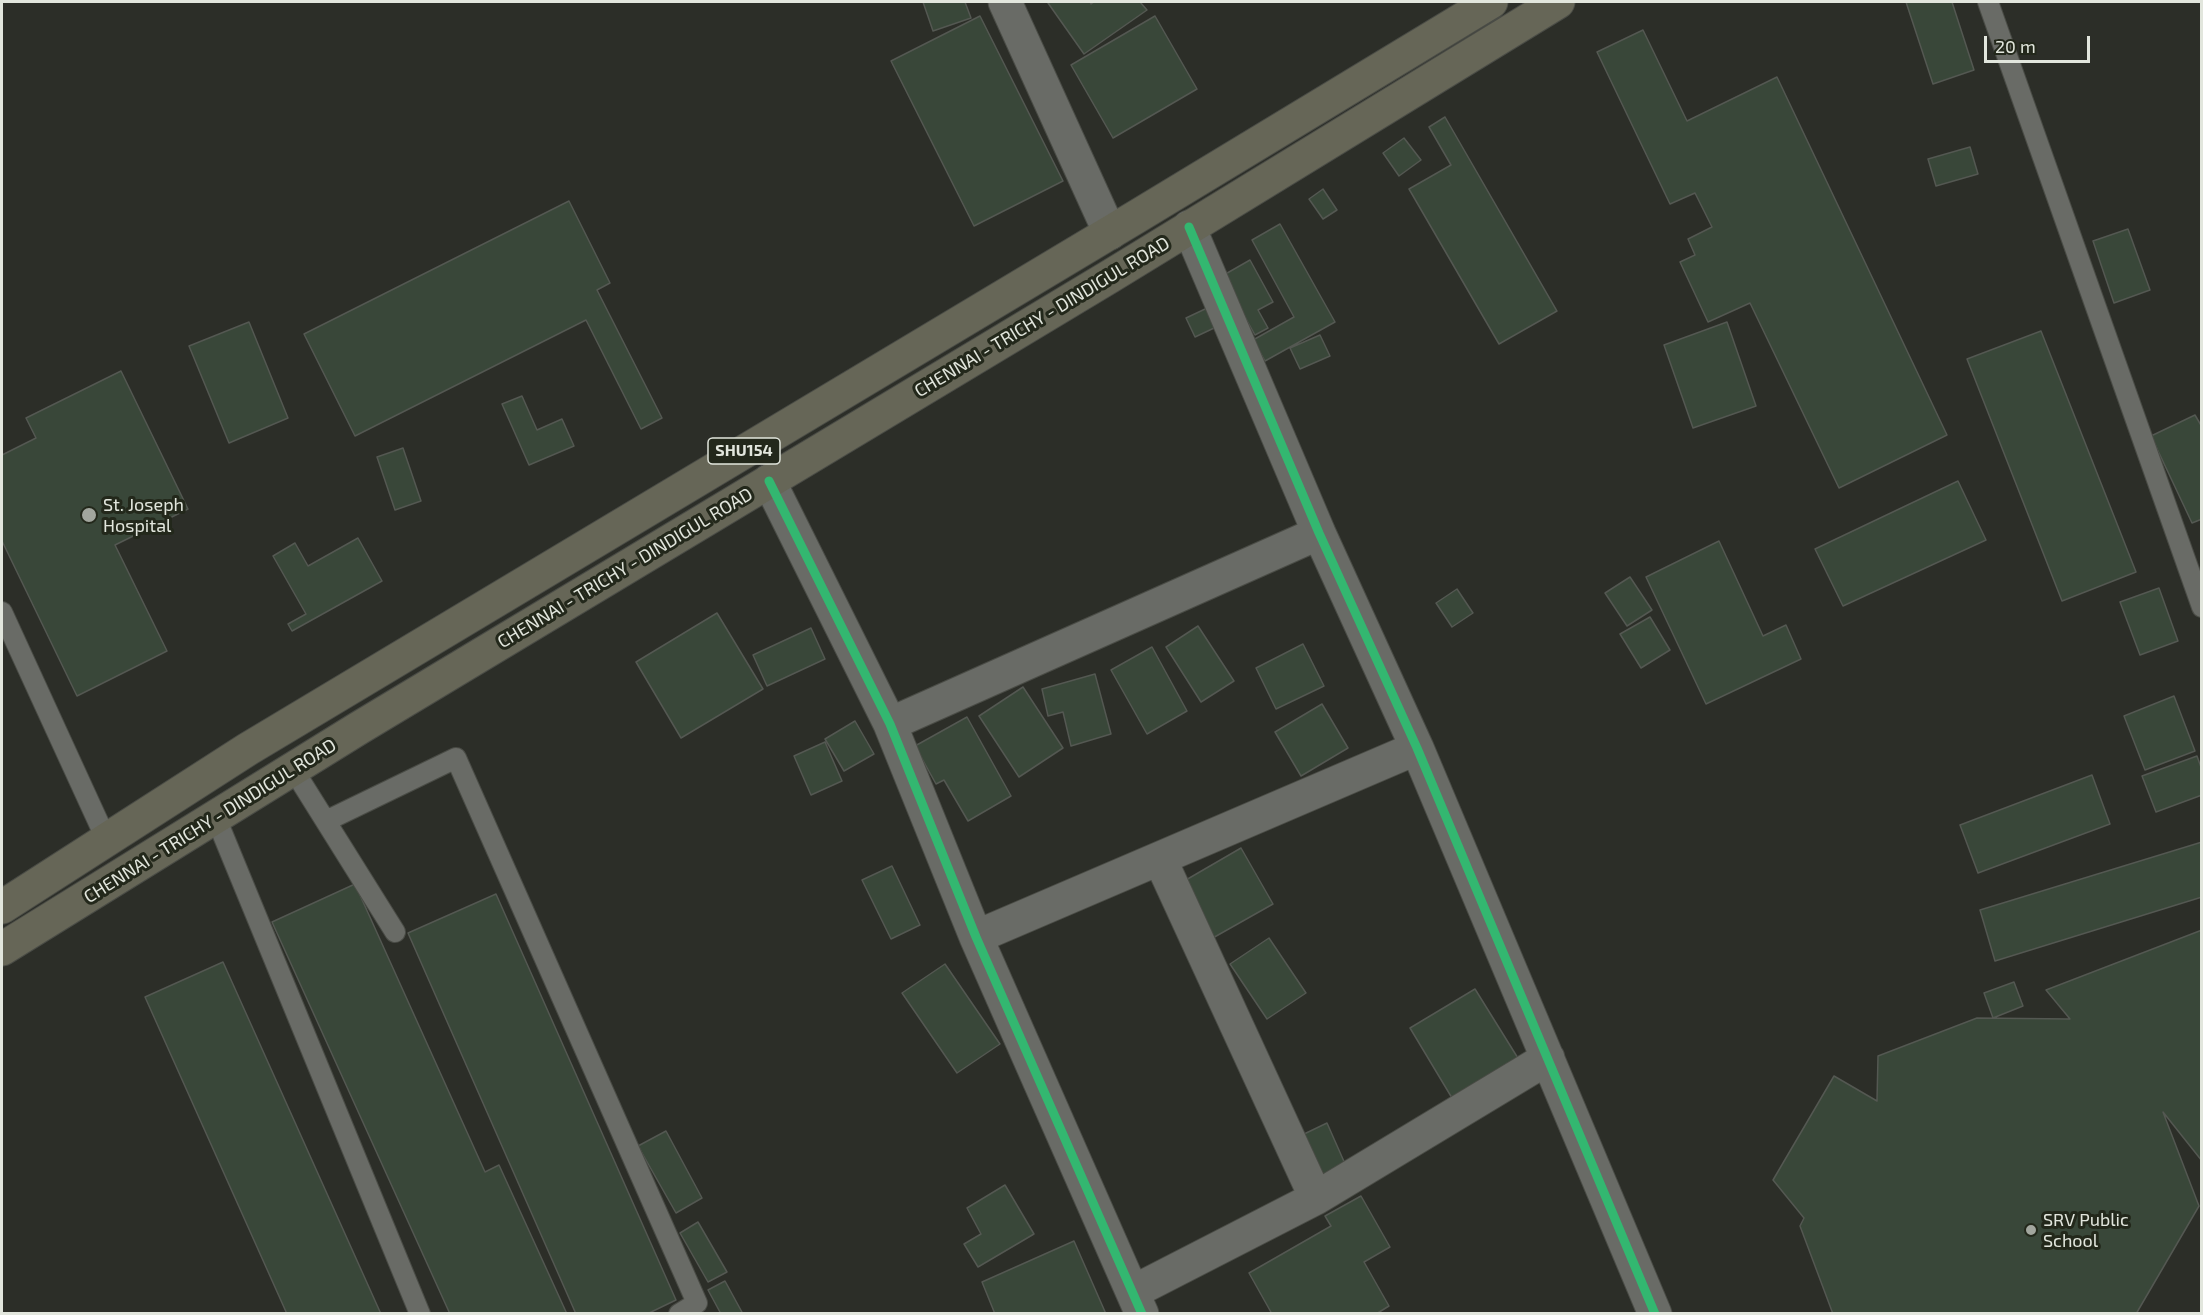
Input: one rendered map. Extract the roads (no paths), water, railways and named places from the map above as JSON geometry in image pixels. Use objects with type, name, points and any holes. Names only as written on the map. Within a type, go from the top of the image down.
[{"type":"highway","name":"CHENNAI - TRICHY - DINDIGUL ROAD","points":[[2,907],[248,749],[1491,2]]},
{"type":"highway","name":"CHENNAI - TRICHY - DINDIGUL ROAD","points":[[2,950],[293,769],[1558,2]]},
{"type":"street","points":[[1005,2],[1110,233]]},
{"type":"street","points":[[1190,227],[1319,533],[1417,748],[1655,1314]]},
{"type":"street","points":[[769,481],[890,724],[976,937],[1138,1303],[1548,1058]]},
{"type":"street","points":[[890,724],[1319,533]]},
{"type":"street","points":[[976,937],[1417,748]]},
{"type":"street","points":[[1160,859],[1316,1198]]},
{"type":"lane","points":[[1988,2],[2202,607]]},
{"type":"lane","points":[[2,612],[107,840]]},
{"type":"lane","points":[[326,821],[456,758],[697,1303],[679,1314]]},
{"type":"lane","points":[[293,769],[395,932]]},
{"type":"lane","points":[[216,818],[420,1314]]},
{"type":"place","name":"St. Joseph Hospital","points":[[89,515]]},
{"type":"place","name":"SRV Public School","points":[[2031,1230]]}]
